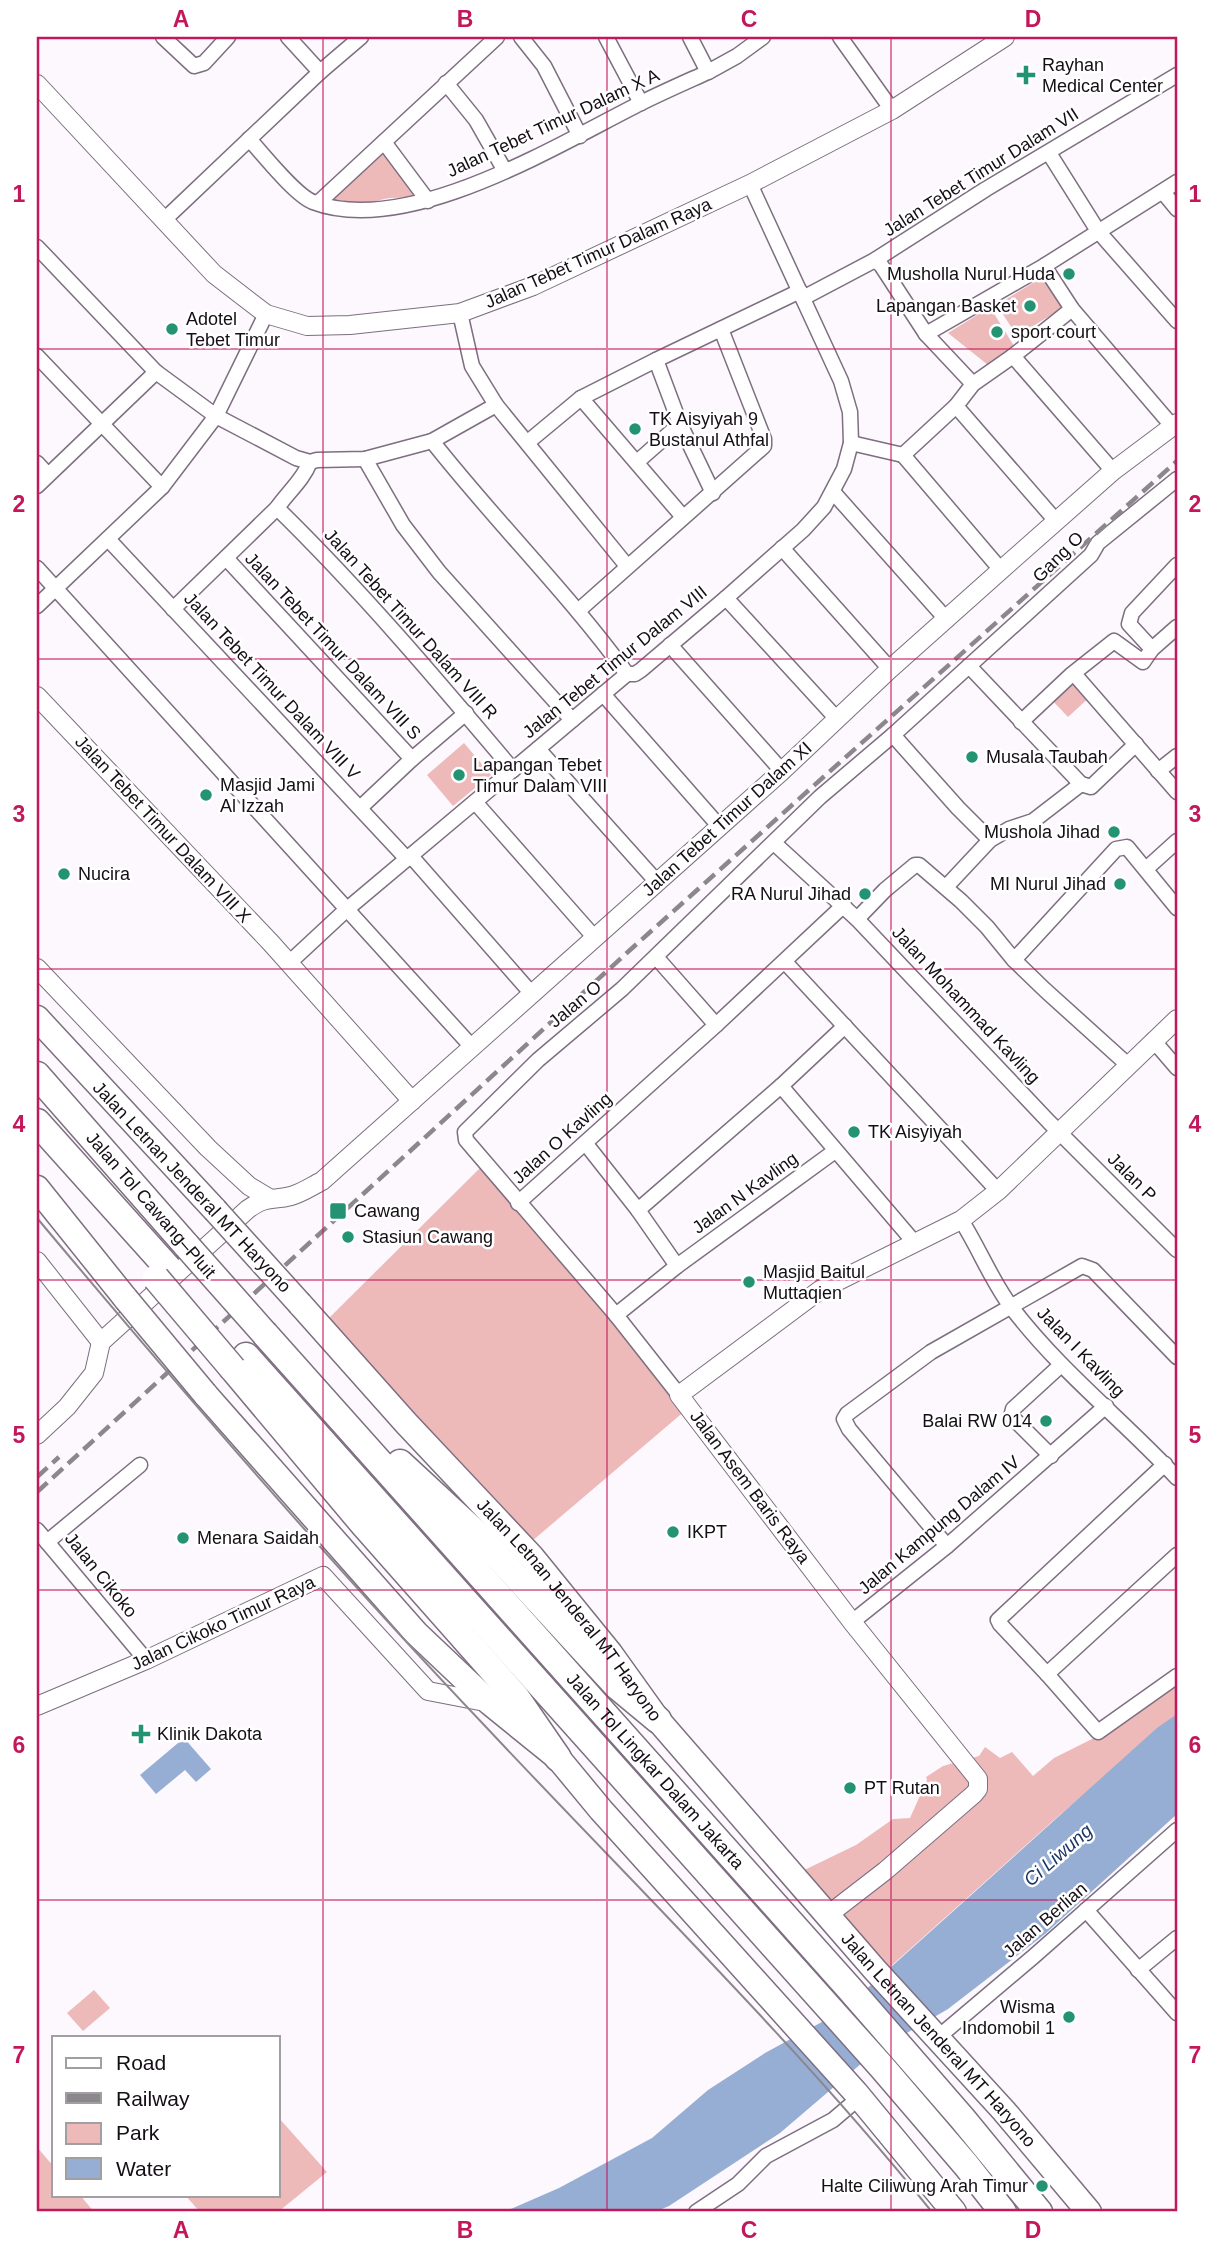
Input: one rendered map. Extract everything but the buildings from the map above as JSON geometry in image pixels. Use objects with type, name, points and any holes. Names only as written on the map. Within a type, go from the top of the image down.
[{"type":"highway","name":"Jalan Letnan Jenderal MT Haryono","points":[[37,1018],[215,1210],[406,1423],[532,1557],[607,1649],[658,1720],[875,1970],[1004,2111],[1088,2212]]},
{"type":"highway","name":"Jalan Tol Cawang–Pluit","points":[[37,1075],[273,1343]]},
{"type":"highway","name":"Jalan Tol Cawang–Pluit","points":[[37,1123],[239,1363]]},
{"type":"highway","points":[[37,1188],[205,1394],[416,1633],[490,1703],[558,1758]]},
{"type":"highway","points":[[273,1343],[480,1537],[617,1686],[658,1720]]},
{"type":"highway","name":"Jalan Tol Lingkar Dalam Jakarta","points":[[273,1343],[849,1988],[1040,2212]]},
{"type":"highway","points":[[239,1363],[364,1525],[516,1697],[558,1758],[601,1810],[858,2095],[954,2212]]},
{"type":"highway","name":"Jalan Tol Lingkar Dalam Jakarta","points":[[239,1363],[828,2007],[966,2165],[1003,2212]]},
{"type":"street","points":[[163,37],[194,66],[204,63],[228,37]]},
{"type":"street","points":[[288,37],[320,72]]},
{"type":"street","points":[[163,221],[320,72],[361,37]]},
{"type":"street","points":[[318,203],[497,37]]},
{"type":"street","points":[[521,37],[544,66],[580,136]]},
{"type":"street","points":[[606,37],[641,103]]},
{"type":"street","points":[[690,37],[709,72]]},
{"type":"street","name":"Jalan Tebet Timur Dalam X A","points":[[249,139],[307,198],[360,212],[388,209],[428,201],[505,171],[709,72],[763,37]]},
{"type":"street","points":[[840,37],[892,110]]},
{"type":"street","name":"Jalan Tebet Timur Dalam Raya","points":[[37,85],[214,274],[266,314],[307,326],[362,324],[460,313],[533,286],[750,184],[892,110],[1005,37]]},
{"type":"street","name":"Jalan Tebet Timur Dalam VII","points":[[528,442],[581,398],[721,329],[875,260],[986,189],[1177,75]]},
{"type":"street","points":[[446,83],[476,120],[505,171]]},
{"type":"street","points":[[384,142],[428,201]]},
{"type":"street","points":[[1049,153],[1098,231],[1177,321]]},
{"type":"street","points":[[926,334],[1044,267],[1177,182]]},
{"type":"street","name":"Jalan Tebet Timur Dalam VIII","points":[[289,963],[346,910],[513,769],[627,674],[638,673],[726,598],[824,507],[833,492],[844,469],[851,443],[850,412],[841,381],[750,184]]},
{"type":"street","points":[[1163,192],[1177,209]]},
{"type":"street","points":[[37,247],[156,372],[216,416],[277,449],[310,462],[365,459],[432,441],[496,405]]},
{"type":"street","points":[[875,260],[881,265],[926,334],[973,384]]},
{"type":"street","points":[[1044,267],[1072,309],[1175,425]]},
{"type":"street","points":[[903,456],[956,406],[973,384],[1072,309]]},
{"type":"street","points":[[460,313],[472,366],[496,405],[627,566]]},
{"type":"street","points":[[37,606],[162,488],[216,416],[266,314]]},
{"type":"street","points":[[578,611],[763,448],[765,443],[721,329]]},
{"type":"street","points":[[37,356],[162,488]]},
{"type":"street","points":[[1013,356],[1113,471]]},
{"type":"street","points":[[656,360],[680,424],[713,493]]},
{"type":"street","points":[[37,486],[156,372]]},
{"type":"street","points":[[581,398],[683,517]]},
{"type":"street","points":[[956,406],[1056,521]]},
{"type":"street","points":[[637,462],[680,424]]},
{"type":"street","name":"Jalan Tebet Timur Dalam XI","points":[[101,1342],[248,1209],[269,1198],[299,1194],[322,1181],[782,771],[890,669],[1056,521],[1113,471],[1175,425]]},
{"type":"street","points":[[432,441],[578,611],[627,674]]},
{"type":"street","points":[[851,443],[903,456],[1001,570]]},
{"type":"street","points":[[365,459],[403,525],[439,572],[572,720]]},
{"type":"street","points":[[173,609],[277,508],[286,494],[305,475],[310,462]]},
{"type":"street","points":[[37,463],[48,475]]},
{"type":"street","name":"Gang O","points":[[774,843],[820,797],[1091,555],[1098,543],[1176,482]]},
{"type":"street","points":[[833,492],[947,620]]},
{"type":"street","name":"Jalan Tebet Timur Dalam VIII R","points":[[277,508],[326,557],[513,769]]},
{"type":"street","name":"Jalan Tebet Timur Dalam VIII V","points":[[108,539],[409,858],[532,994]]},
{"type":"street","points":[[782,548],[890,669]]},
{"type":"street","name":"Jalan Tebet Timur Dalam VIII S","points":[[226,558],[412,759]]},
{"type":"street","points":[[1152,649],[1129,624],[1130,618],[1177,565]]},
{"type":"street","points":[[37,568],[472,1047]]},
{"type":"street","points":[[726,598],[837,719]]},
{"type":"street","points":[[1021,722],[1114,641],[1143,662],[1152,649],[1177,627]]},
{"type":"street","points":[[670,645],[782,771]]},
{"type":"street","points":[[969,666],[1021,722],[1086,785]]},
{"type":"street","points":[[1073,675],[1177,792]]},
{"type":"street","points":[[603,694],[719,826]]},
{"type":"street","name":"Jalan Tebet Timur Dalam VIII X","points":[[37,696],[289,963],[412,1101]]},
{"type":"street","points":[[360,808],[466,713]]},
{"type":"street","points":[[892,735],[990,840]]},
{"type":"street","points":[[946,887],[990,840],[1009,829],[1033,821],[1086,785],[1136,744]]},
{"type":"street","points":[[537,749],[657,882]]},
{"type":"street","points":[[1158,771],[1177,756]]},
{"type":"street","points":[[475,802],[594,938]]},
{"type":"street","points":[[1146,870],[1177,841]]},
{"type":"street","name":"Jalan Mohammad Kavling","points":[[774,843],[858,919],[1060,1132]]},
{"type":"street","name":"Jalan O","points":[[518,1203],[466,1140],[465,1132],[538,1060],[622,989],[774,843]]},
{"type":"street","points":[[1014,960],[1116,849],[1127,847],[1177,908]]},
{"type":"street","points":[[858,919],[885,890],[917,864],[946,887],[987,927],[1014,960],[1128,1065]]},
{"type":"street","name":"Jalan O Kavling","points":[[680,1395],[518,1203],[716,1026],[844,905]]},
{"type":"street","points":[[656,957],[716,1026]]},
{"type":"street","points":[[785,961],[998,1191]]},
{"type":"street","points":[[37,968],[208,1148],[249,1186],[269,1198]]},
{"type":"street","name":"Jalan Asem Baris Raya","points":[[828,1915],[885,1871],[974,1794],[978,1784],[975,1774],[852,1622],[680,1395],[820,1290],[961,1220],[998,1191],[1177,1019]]},
{"type":"street","points":[[638,1210],[845,1026]]},
{"type":"street","points":[[1153,1040],[1177,1068]]},
{"type":"street","points":[[780,1086],[914,1242]]},
{"type":"street","name":"Jalan P","points":[[1060,1132],[1177,1250]]},
{"type":"street","points":[[586,1144],[638,1210],[677,1266]]},
{"type":"street","name":"Jalan N Kavling","points":[[615,1315],[677,1266],[835,1151]]},
{"type":"street","points":[[248,1209],[251,1196],[249,1186]]},
{"type":"street","name":"Jalan I Kavling","points":[[961,1220],[1011,1307],[1061,1365],[1177,1478]]},
{"type":"street","points":[[37,1261],[101,1342],[94,1373],[67,1407],[37,1435]]},
{"type":"street","points":[[947,1546],[849,1429],[846,1414],[931,1352],[1078,1268],[1089,1267],[1177,1357]]},
{"type":"street","name":"Jalan Kampung Dalam IV","points":[[1051,1456],[1013,1418],[1012,1413],[1013,1409],[1061,1365]]},
{"type":"street","name":"Jalan Kampung Dalam IV","points":[[852,1622],[947,1546],[1105,1406]]},
{"type":"street","points":[[1165,1464],[999,1618],[1000,1624],[1098,1732],[1177,1676]]},
{"type":"street","name":"Jalan Cikoko","points":[[141,1465],[47,1542],[146,1660]]},
{"type":"street","points":[[37,1530],[47,1542]]},
{"type":"street","points":[[1047,1674],[1177,1555]]},
{"type":"street","name":"Jalan Cikoko Timur Raya","points":[[37,1706],[146,1660],[319,1576],[323,1576],[428,1690],[490,1703]]},
{"type":"street","name":"Jalan Berlian","points":[[930,2032],[1086,1910],[1177,1830]]},
{"type":"street","points":[[1086,1910],[1177,2013]]},
{"type":"street","points":[[1138,1970],[1177,1938]]},
{"type":"street","points":[[696,2212],[738,2184],[766,2156],[833,2120],[858,2095]]},
{"type":"green space","points":[[384,149],[420,197],[389,198],[357,205],[342,200],[329,201]]},
{"type":"green space","name":"Lapangan Basket","points":[[1044,276],[1064,307],[1017,336],[997,305]]},
{"type":"green space","points":[[990,307],[1014,346],[988,365],[948,333]]},
{"type":"green space","points":[[1073,676],[1092,695],[1068,717],[1050,698]]},
{"type":"green space","name":"Lapangan Tebet Timur Dalam VIII","points":[[464,743],[491,775],[453,806],[427,775]]},
{"type":"green space","points":[[482,1166],[686,1410],[525,1547],[325,1322]]},
{"type":"green space","points":[[1177,1676],[1177,1714],[880,1976],[794,1875],[856,1845],[893,1819],[910,1818],[926,1777],[943,1766],[979,1756],[985,1747],[1000,1758],[1012,1752],[1033,1776],[1054,1758],[1104,1733]]},
{"type":"green space","points":[[94,1990],[110,2008],[83,2031],[67,2013]]},
{"type":"green space","points":[[280,2119],[327,2172],[278,2212],[200,2212],[186,2196],[280,2196]]},
{"type":"green space","points":[[37,2147],[52,2165],[52,2196],[81,2196],[94,2212],[37,2212]]},
{"type":"water","name":"Ci Liwung","points":[[1177,1714],[1177,1814],[1045,1934],[948,2009],[876,2051],[780,2133],[669,2206],[655,2212],[504,2212],[559,2188],[652,2138],[708,2090],[765,2053],[842,2011],[1157,1728]]},
{"type":"water","points":[[184,1738],[211,1769],[196,1782],[185,1770],[156,1794],[140,1775]]},
{"type":"tram line","points":[[37,1218],[202,1412],[370,1603],[770,2026],[932,2212]]},
{"type":"railway","points":[[37,1492],[630,950],[1177,461]]},
{"type":"railway","points":[[37,1477],[59,1457]]},
{"type":"place","name":"Rayhan Medical Center","points":[[1026,75]]},
{"type":"place","name":"Musholla Nurul Huda","points":[[1069,274]]},
{"type":"place","name":"Lapangan Basket","points":[[1030,306]]},
{"type":"place","name":"Adotel Tebet Timur","points":[[172,329]]},
{"type":"place","name":"sport court","points":[[997,332]]},
{"type":"place","name":"TK Aisyiyah 9 Bustanul Athfal","points":[[635,429]]},
{"type":"place","name":"Musala Taubah","points":[[972,757]]},
{"type":"place","name":"Lapangan Tebet Timur Dalam VIII","points":[[459,775]]},
{"type":"place","name":"Masjid Jami Al Izzah","points":[[206,795]]},
{"type":"place","name":"Mushola Jihad","points":[[1114,832]]},
{"type":"place","name":"Nucira","points":[[64,874]]},
{"type":"place","name":"MI Nurul Jihad","points":[[1120,884]]},
{"type":"place","name":"RA Nurul Jihad","points":[[865,894]]},
{"type":"place","name":"TK Aisyiyah","points":[[854,1132]]},
{"type":"place","name":"Cawang","points":[[338,1211]]},
{"type":"place","name":"Stasiun Cawang","points":[[348,1237]]},
{"type":"place","name":"Masjid Baitul Muttaqien","points":[[749,1282]]},
{"type":"place","name":"Balai RW 014","points":[[1046,1421]]},
{"type":"place","name":"IKPT","points":[[673,1532]]},
{"type":"place","name":"Menara Saidah","points":[[183,1538]]},
{"type":"place","name":"Klinik Dakota","points":[[141,1734]]},
{"type":"place","name":"PT Rutan","points":[[850,1788]]},
{"type":"place","name":"Wisma Indomobil 1","points":[[1069,2017]]},
{"type":"place","name":"Halte Ciliwung Arah Timur","points":[[1042,2186]]}]
